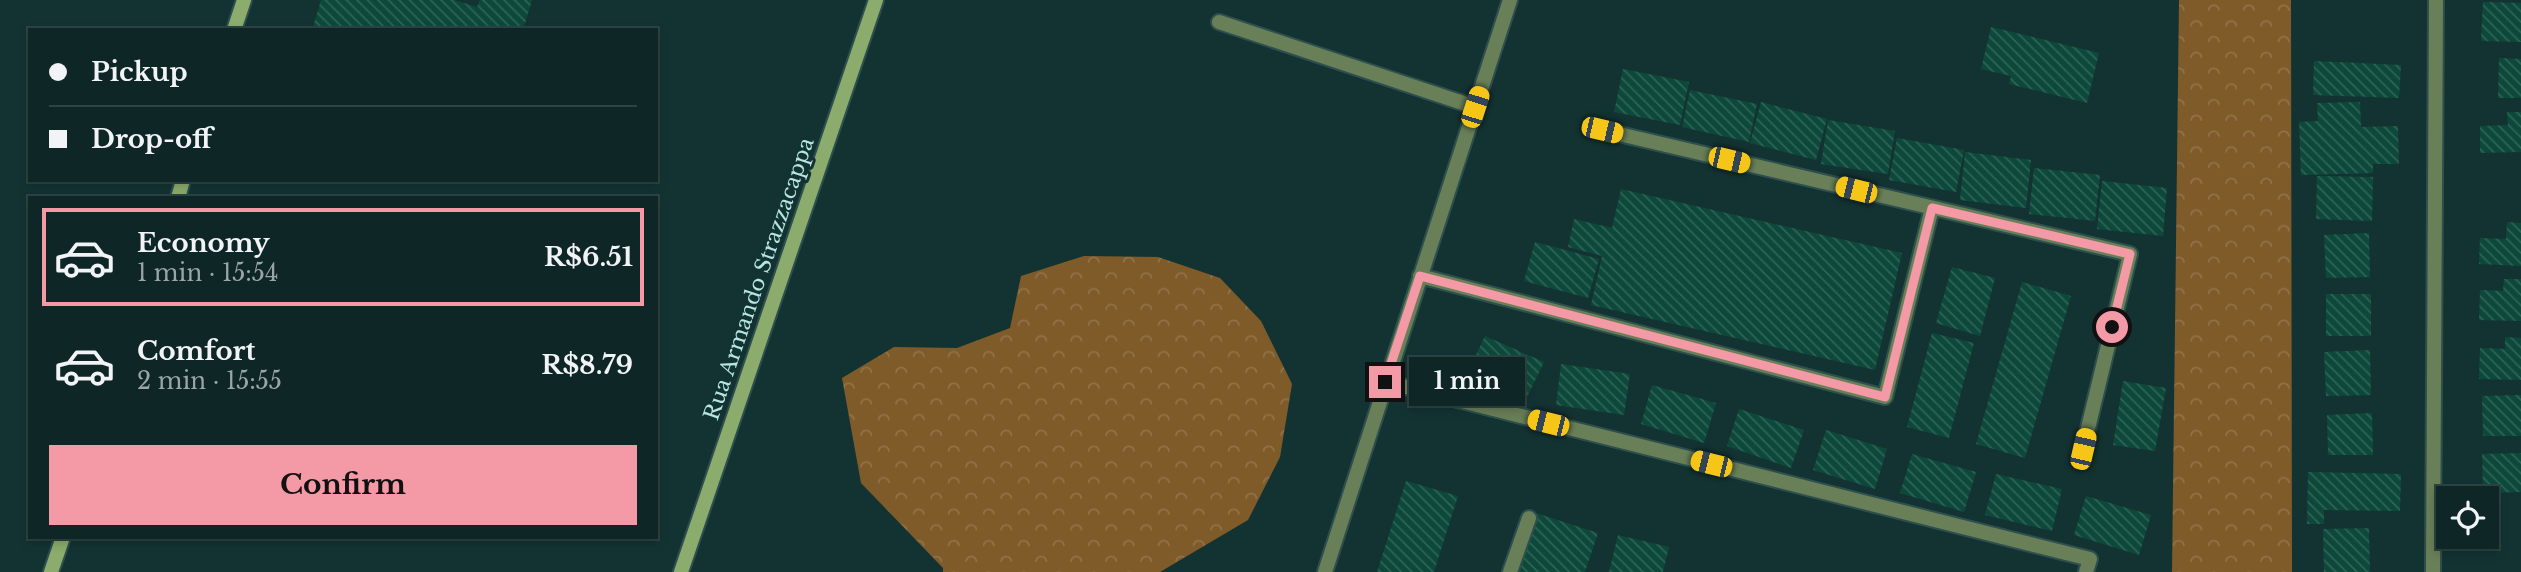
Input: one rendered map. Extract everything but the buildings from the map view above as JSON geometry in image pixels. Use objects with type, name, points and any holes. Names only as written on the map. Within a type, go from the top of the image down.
[{"type":"main road","points":[[235,28],[244,0]]},
{"type":"main road","name":"Rua Armando Strazzacappa","points":[[681,572],[876,0]]},
{"type":"main road","points":[[51,572],[62,539]]},
{"type":"street","points":[[1325,572],[1510,0]]},
{"type":"street","points":[[2433,572],[2436,0]]},
{"type":"street","points":[[1219,22],[1475,107]]},
{"type":"street","points":[[1602,130],[2130,254],[2083,449]]},
{"type":"street","points":[[1420,276],[1885,397],[1932,208]]},
{"type":"street","points":[[1385,382],[2090,559],[2087,572]]},
{"type":"street","points":[[1510,572],[1529,518]]},
{"type":"green space","points":[[2179,0],[2291,0],[2292,572],[2172,572]]},
{"type":"green space","points":[[1084,256],[1158,257],[1220,278],[1261,321],[1292,384],[1280,457],[1248,520],[1160,572],[943,572],[943,568],[861,483],[842,378],[894,347],[957,348],[1010,328],[1021,276]]},
{"type":"route","points":[[1385,382],[1420,276],[1885,397],[1932,208],[2130,254],[2112,327]]}]
